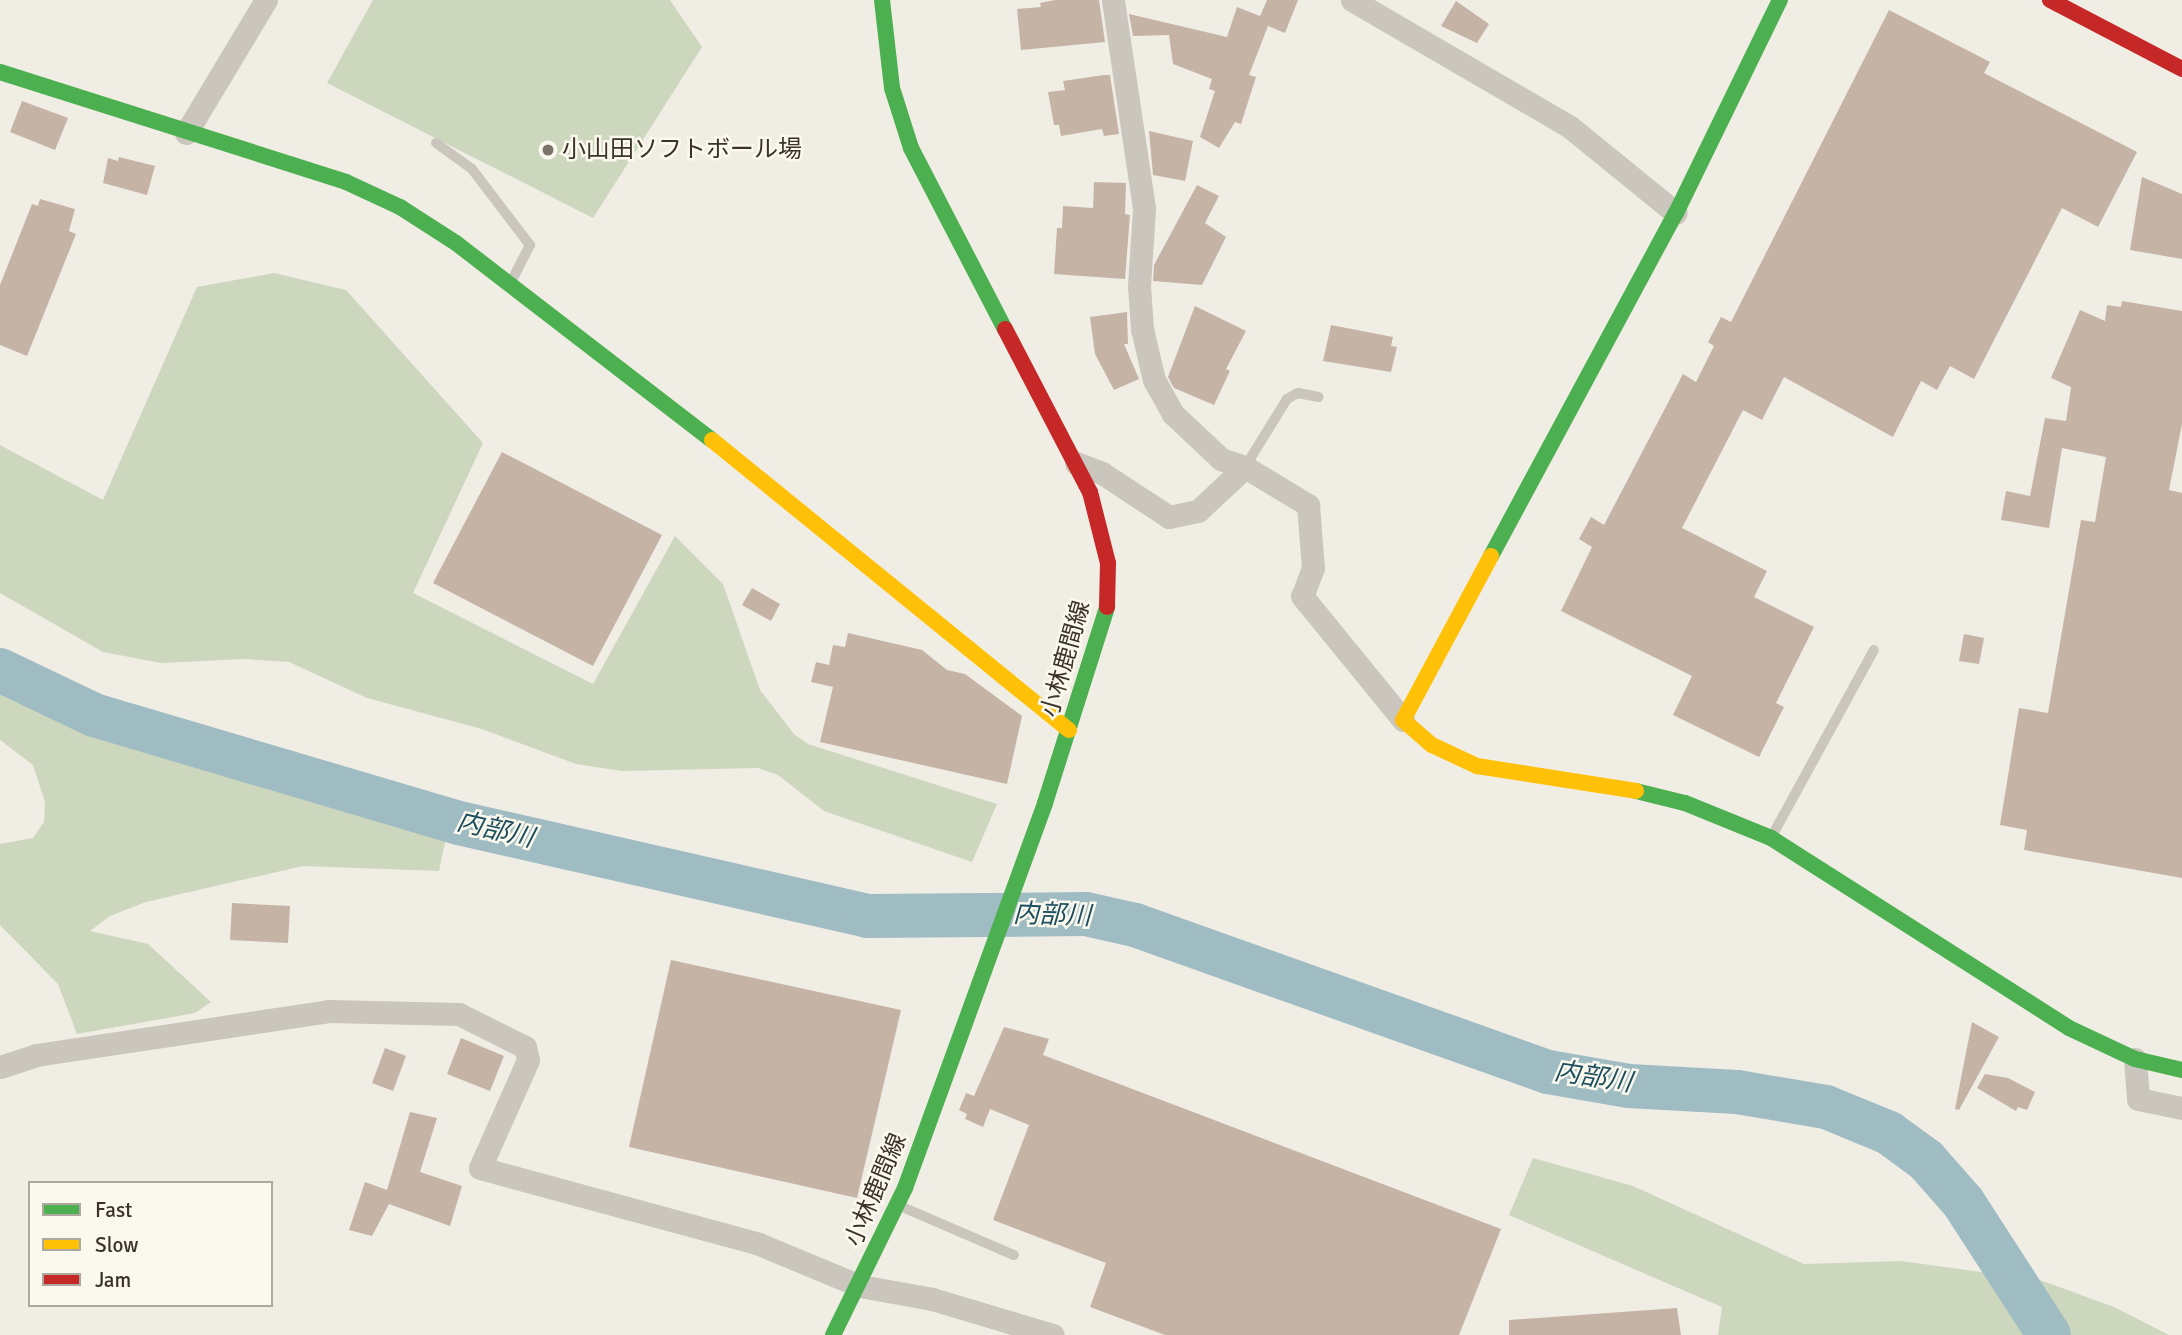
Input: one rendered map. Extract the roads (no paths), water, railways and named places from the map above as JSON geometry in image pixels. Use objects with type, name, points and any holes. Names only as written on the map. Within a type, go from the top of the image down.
[{"type":"street","points":[[186,133],[266,0]]},
{"type":"street","name":"小林鹿間線","points":[[833,1335],[860,1286],[897,1205],[1045,803],[1108,603],[1102,525],[1076,463],[911,148],[892,88],[881,0]]},
{"type":"street","points":[[1113,0],[1144,208],[1139,286],[1142,329],[1154,380],[1173,414],[1221,459],[1245,467],[1308,505],[1313,568],[1302,596],[1403,720],[1432,746],[1477,766],[1622,787],[1685,803],[1771,838],[1999,987],[2069,1028],[2135,1059],[2182,1070]]},
{"type":"street","points":[[1352,0],[1570,127],[1676,213]]},
{"type":"street","points":[[1403,720],[1676,213],[1780,0]]},
{"type":"street","points":[[2050,0],[2076,7],[2182,69]]},
{"type":"street","points":[[0,72],[346,182],[400,207],[510,284],[684,417],[1069,730]]},
{"type":"street","points":[[1076,463],[1102,473],[1169,517],[1198,511],[1245,467]]},
{"type":"street","points":[[0,1067],[36,1055],[330,1011],[459,1014],[525,1047],[528,1060],[480,1168],[758,1244],[860,1286],[932,1299],[1053,1335]]},
{"type":"street","points":[[2135,1059],[2138,1100],[2182,1108]]},
{"type":"lane","points":[[436,143],[471,169],[530,245],[510,284]]},
{"type":"lane","points":[[1245,467],[1287,399],[1298,393],[1319,397]]},
{"type":"lane","points":[[1771,838],[1874,650]]},
{"type":"lane","points":[[897,1205],[1014,1255]]},
{"type":"waterway","name":"内部川","points":[[0,670],[94,715],[459,823],[868,916],[1086,914],[1135,925],[1548,1072],[1629,1086],[1737,1092],[1826,1107],[1889,1133],[1926,1160],[1963,1202],[2049,1335]]},
{"type":"place","name":"小山田ソフトボール場","points":[[548,150]]}]
